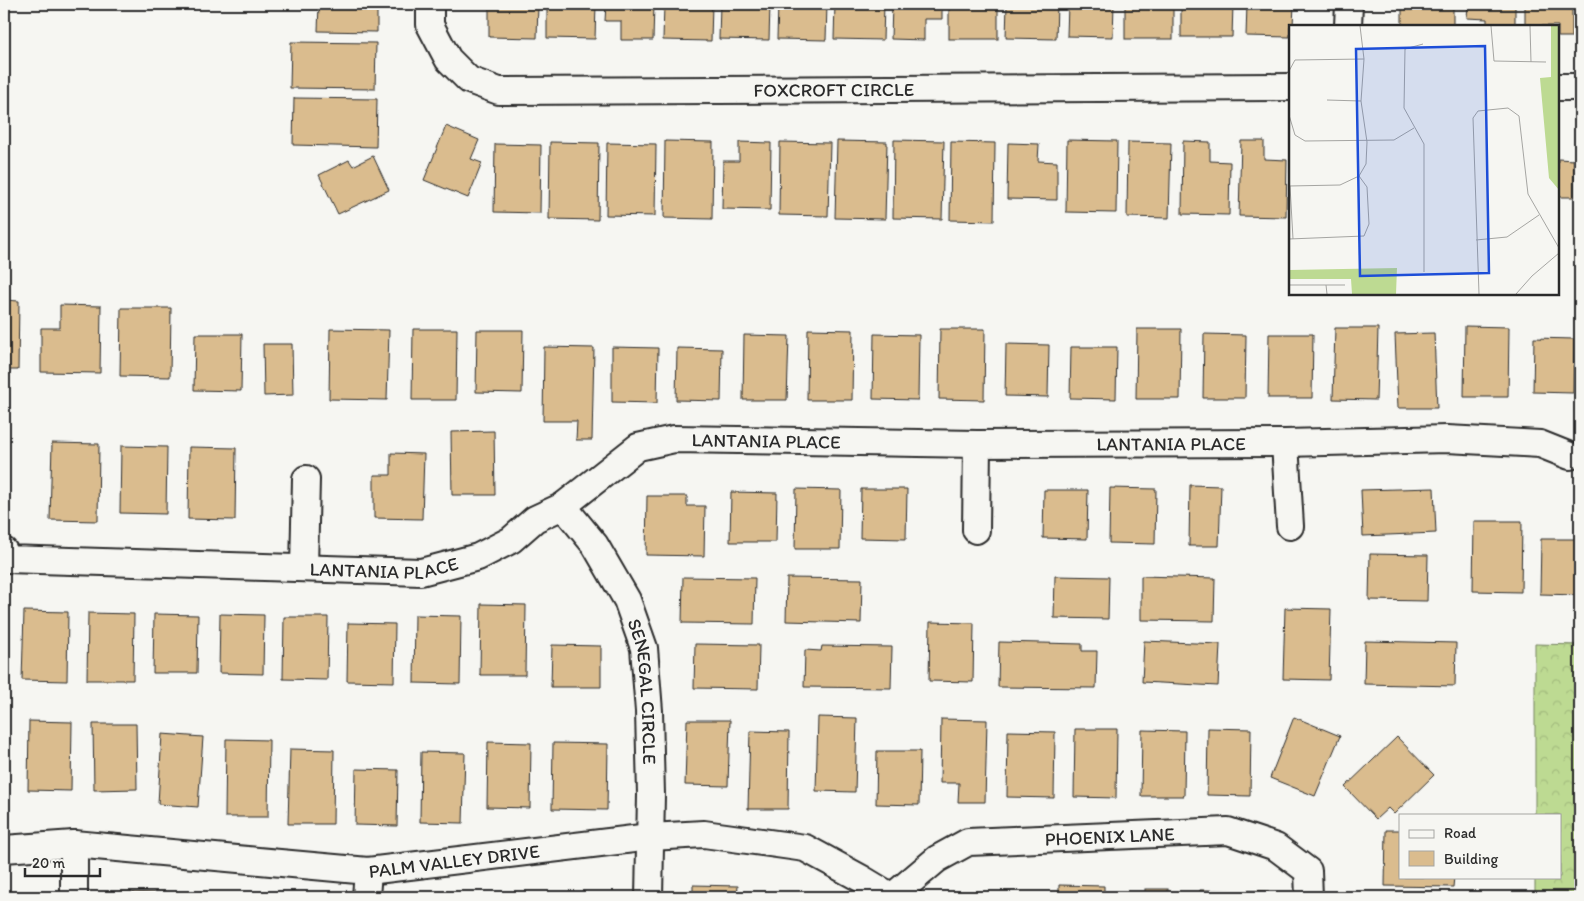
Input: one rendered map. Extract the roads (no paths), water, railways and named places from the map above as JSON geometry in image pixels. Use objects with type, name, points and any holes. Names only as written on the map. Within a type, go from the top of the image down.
[{"type":"street","name":"FOXCROFT CIRCLE","points":[[430,4],[430,26],[448,59],[469,80],[499,91],[1289,88]]},
{"type":"street","points":[[1348,25],[1349,4]]},
{"type":"street","points":[[1559,87],[1580,87]]},
{"type":"street","name":"LANTANIA PLACE","points":[[4,551],[7,559],[422,572],[478,557],[511,540],[535,519],[562,506],[638,447],[674,439],[977,444],[1456,440],[1540,444],[1570,456]]},
{"type":"street","points":[[1285,442],[1290,526]]},
{"type":"street","points":[[976,530],[977,444]]},
{"type":"street","points":[[304,568],[306,479]]},
{"type":"street","name":"SENEGAL CIRCLE","points":[[562,506],[595,546],[627,600],[644,648],[649,711],[649,897]]},
{"type":"street","name":"PHOENIX LANE","points":[[892,897],[937,859],[968,842],[1228,831],[1276,847],[1308,871],[1309,897]]},
{"type":"street","name":"PALM VALLEY DRIVE","points":[[4,849],[74,844],[368,871],[650,837],[704,834],[806,848],[892,897]]},
{"type":"street","points":[[74,844],[74,897]]},
{"type":"street","points":[[366,897],[368,871]]}]
